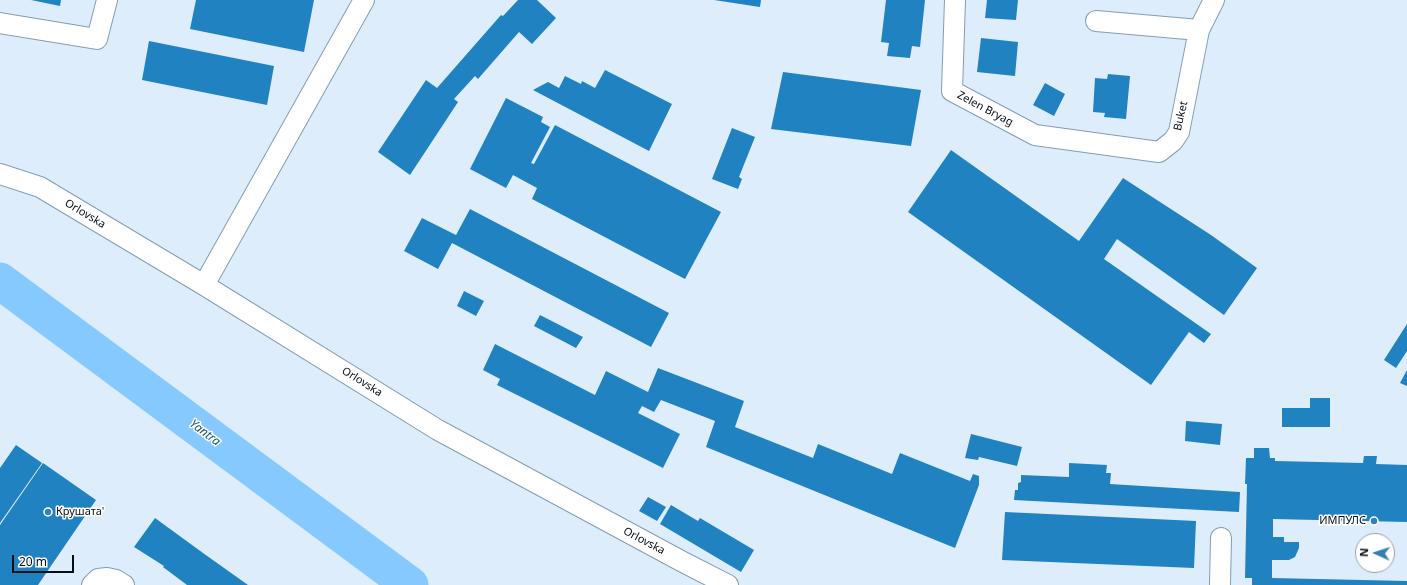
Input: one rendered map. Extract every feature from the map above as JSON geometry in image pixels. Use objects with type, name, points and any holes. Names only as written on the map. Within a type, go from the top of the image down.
[{"type":"street","points":[[0,23],[97,40],[107,0]]},
{"type":"street","points":[[204,285],[364,0]]},
{"type":"street","name":"Zelen Bryag","points":[[955,0],[952,91],[1035,135]]},
{"type":"street","name":"Buket","points":[[1035,135],[1159,152],[1173,141],[1179,132],[1198,30],[1214,0]]},
{"type":"street","points":[[1096,21],[1198,30]]},
{"type":"street","name":"Orlovska","points":[[0,174],[40,187],[204,285],[438,430],[728,585]]},
{"type":"street","points":[[1220,585],[1221,538]]},
{"type":"street","points":[[92,585],[98,579],[108,578],[116,580],[124,585]]},
{"type":"building","points":[[31,0],[61,0],[60,6]]},
{"type":"building","points":[[196,0],[314,0],[304,52],[190,29]]},
{"type":"building","points":[[518,0],[537,0],[556,18],[532,44],[519,32],[478,79],[475,76],[454,99],[458,102],[410,175],[378,152],[426,80],[437,88],[501,15],[503,16]]},
{"type":"building","points":[[714,0],[761,0],[760,7]]},
{"type":"building","points":[[886,0],[925,0],[920,47],[912,46],[910,58],[887,56],[889,43],[881,42]]},
{"type":"building","points":[[987,0],[1018,0],[1016,20],[985,18]]},
{"type":"building","points":[[981,38],[1018,42],[1015,76],[977,72]]},
{"type":"building","points":[[149,41],[274,66],[267,105],[142,80]]},
{"type":"building","points":[[605,70],[672,104],[649,151],[533,90],[548,82],[559,88],[565,76],[581,84],[582,81],[595,88]]},
{"type":"building","points":[[783,72],[921,90],[911,146],[771,129]]},
{"type":"building","points":[[1108,74],[1130,76],[1126,119],[1104,117],[1105,113],[1093,112],[1095,78],[1107,79]]},
{"type":"building","points":[[1045,83],[1065,94],[1054,116],[1033,105]]},
{"type":"building","points":[[506,98],[543,117],[541,122],[550,127],[531,163],[534,164],[555,125],[721,212],[685,279],[532,199],[537,188],[513,175],[506,188],[470,169]]},
{"type":"building","points":[[732,128],[755,137],[739,177],[742,179],[738,189],[712,179]]},
{"type":"building","points":[[951,150],[1079,241],[1123,178],[1211,235],[1257,268],[1224,315],[1117,239],[1104,259],[1211,334],[1204,343],[1189,332],[1151,385],[908,212]]},
{"type":"building","points":[[470,209],[669,313],[651,347],[452,243],[438,269],[404,251],[422,218],[456,235]]},
{"type":"building","points":[[464,291],[484,301],[476,316],[457,306]]},
{"type":"building","points":[[540,315],[583,337],[576,348],[534,326]]},
{"type":"building","points":[[1407,324],[1407,351],[1396,368],[1384,360]]},
{"type":"building","points":[[495,344],[595,395],[606,371],[648,392],[658,368],[744,401],[735,427],[813,458],[818,444],[892,474],[900,453],[970,481],[973,474],[979,476],[979,485],[955,548],[706,447],[715,421],[661,400],[654,412],[642,406],[638,413],[680,434],[663,468],[497,385],[500,379],[483,370]]},
{"type":"building","points":[[1407,370],[1407,386],[1400,383]]},
{"type":"building","points":[[1310,398],[1330,398],[1330,427],[1282,427],[1282,408],[1310,408]]},
{"type":"building","points":[[1186,421],[1222,424],[1220,445],[1185,441]]},
{"type":"building","points":[[971,434],[1022,447],[1017,466],[979,457],[978,460],[965,458]]},
{"type":"building","points":[[16,445],[42,463],[0,523],[0,468]]},
{"type":"building","name":"ИМПУЛС","points":[[1254,448],[1269,448],[1270,458],[1275,458],[1275,461],[1363,463],[1364,456],[1377,456],[1376,464],[1407,465],[1407,522],[1273,519],[1273,537],[1284,537],[1284,542],[1299,542],[1299,548],[1295,557],[1289,560],[1272,560],[1272,578],[1407,581],[1407,585],[1252,585],[1252,578],[1245,578],[1247,484],[1245,484],[1246,458],[1254,458]]},
{"type":"building","name":"Крушата'","points":[[43,463],[96,500],[38,585],[0,585],[0,525]]},
{"type":"building","points":[[1069,463],[1107,465],[1106,473],[1111,473],[1110,484],[1240,492],[1239,512],[1014,500],[1015,490],[1018,490],[1018,483],[1021,482],[1021,475],[1069,477]]},
{"type":"building","points":[[648,497],[666,507],[657,521],[639,511]]},
{"type":"building","points":[[671,505],[698,521],[700,518],[754,550],[741,572],[660,524]]},
{"type":"building","points":[[1005,512],[1196,521],[1194,568],[1002,560]]},
{"type":"building","points":[[155,518],[248,585],[187,585],[163,567],[164,566],[134,547]]},
{"type":"waterway","name":"Yantra","points":[[0,281],[410,585]]},
{"type":"place","name":"Крушата'","points":[[48,512]]},
{"type":"place","name":"ИМПУЛС","points":[[1374,521]]}]
